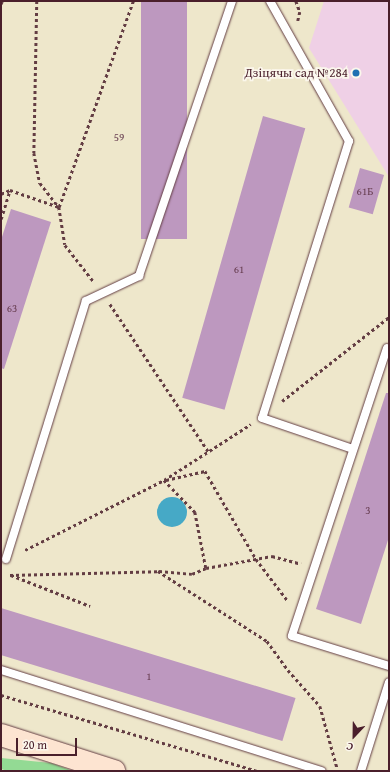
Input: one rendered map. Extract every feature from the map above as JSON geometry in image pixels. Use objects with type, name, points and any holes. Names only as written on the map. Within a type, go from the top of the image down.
[{"type":"main road","points":[[1,735],[114,771]]},
{"type":"lane","points":[[6,559],[86,301],[104,294],[140,276],[232,1]]},
{"type":"lane","points":[[270,1],[349,141],[262,418],[353,449]]},
{"type":"lane","points":[[387,348],[292,636],[389,666]]},
{"type":"lane","points":[[1,670],[321,771]]},
{"type":"lane","points":[[362,771],[389,682]]},
{"type":"path","points":[[37,1],[34,152],[40,183],[59,206]]},
{"type":"path","points":[[134,1],[59,206],[65,245],[104,294],[208,451]]},
{"type":"path","points":[[1,194],[10,190],[59,206]]},
{"type":"path","points":[[1,219],[10,190]]},
{"type":"path","points":[[6,559],[164,480],[262,418],[389,317]]},
{"type":"path","points":[[164,480],[205,471],[256,559],[298,615]]},
{"type":"path","points":[[164,480],[195,512],[206,568]]},
{"type":"path","points":[[5,575],[158,571],[192,574],[206,568],[272,556],[314,567]]},
{"type":"path","points":[[158,571],[267,641],[288,670],[320,706],[338,771]]},
{"type":"path","points":[[10,575],[90,606]]},
{"type":"path","points":[[1,695],[258,771]]},
{"type":"shaded area","name":"Дзіцячы сад №284","points":[[324,1],[389,1],[389,177],[309,48]]},
{"type":"green space","points":[[1,758],[51,763],[73,771],[8,771],[1,769]]},
{"type":"water","points":[[172,497],[178,498],[186,506],[186,518],[178,526],[172,527],[166,526],[158,518],[157,512],[158,506],[166,498]]},
{"type":"building","points":[[141,1],[187,1],[187,239],[141,239]]},
{"type":"building","points":[[263,116],[305,128],[225,410],[182,398]]},
{"type":"building","points":[[360,168],[384,175],[373,214],[349,207]]},
{"type":"building","points":[[11,209],[51,222],[4,369],[1,368],[1,240]]},
{"type":"building","points":[[386,393],[389,393],[389,537],[361,624],[316,609]]},
{"type":"building","points":[[1,608],[296,698],[282,741],[1,655]]},
{"type":"place","name":"Дзіцячы сад №284","points":[[356,73]]}]
